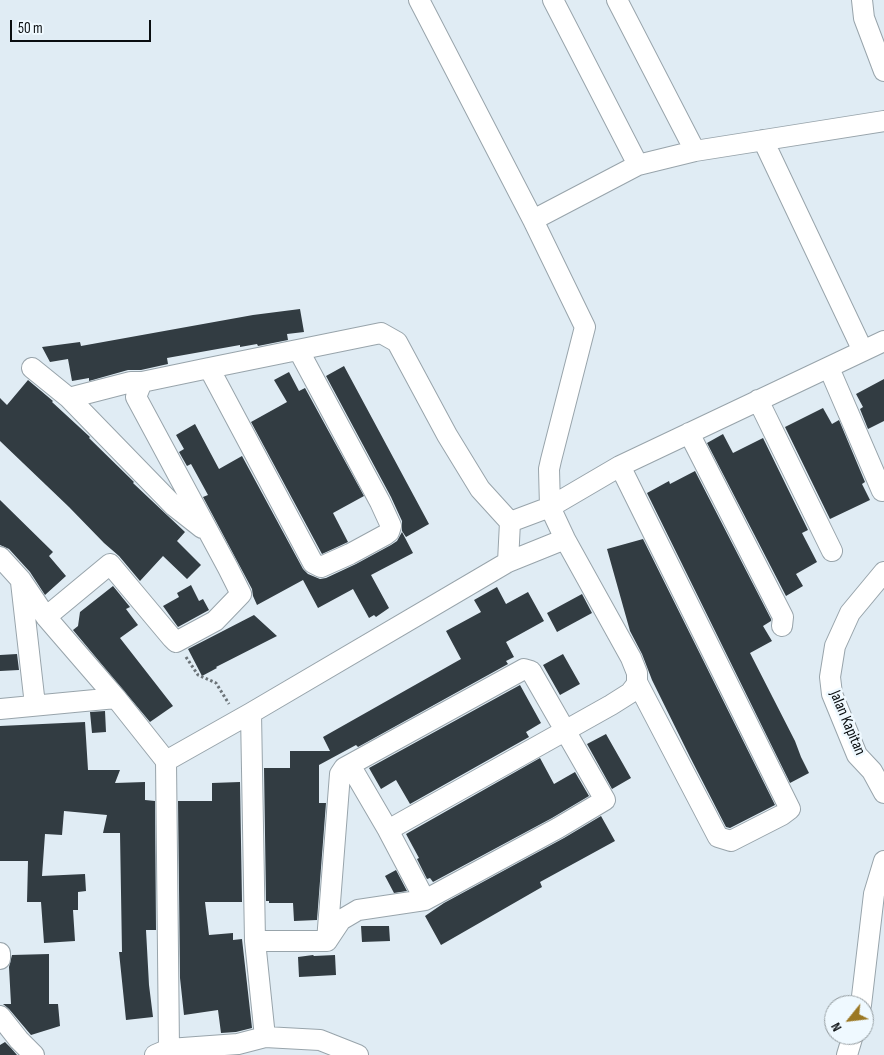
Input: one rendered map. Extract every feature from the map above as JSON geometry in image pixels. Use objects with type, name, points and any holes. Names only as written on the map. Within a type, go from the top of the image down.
[{"type":"street","points":[[419,0],[533,220],[585,327],[551,460],[550,507],[565,539],[630,658],[637,673],[637,682],[718,837],[731,841],[790,809],[620,466]]},
{"type":"street","points":[[553,0],[638,165]]},
{"type":"street","points":[[617,0],[695,151]]},
{"type":"street","points":[[862,0],[864,18],[884,71]]},
{"type":"street","points":[[533,220],[638,165],[695,151],[884,121]]},
{"type":"street","points":[[763,140],[863,351]]},
{"type":"street","points":[[69,398],[131,382],[142,382],[381,333],[397,342],[447,435],[480,489],[510,522],[508,562]]},
{"type":"street","points":[[510,522],[550,507],[620,466],[884,341]]},
{"type":"street","points":[[209,368],[313,563],[321,567],[385,535],[390,532],[391,526],[299,351]]},
{"type":"street","points":[[32,368],[69,398],[174,506],[210,534]]},
{"type":"street","points":[[829,368],[882,491]]},
{"type":"street","points":[[46,617],[110,564],[176,642],[215,621],[241,594],[136,397],[142,382]]},
{"type":"street","points":[[758,400],[832,551]]},
{"type":"street","points":[[689,433],[783,616],[782,626]]},
{"type":"street","points":[[166,761],[508,562],[565,539]]},
{"type":"street","points":[[0,557],[21,580],[46,617],[116,698],[166,761],[162,1052],[238,1044],[265,1037],[320,1040],[358,1055]]},
{"type":"street","name":"Jalan Kapitan","points":[[884,572],[850,613],[835,646],[830,677],[832,694],[857,755],[872,771],[884,793]]},
{"type":"street","points":[[21,580],[35,705]]},
{"type":"street","points":[[524,669],[531,671],[604,800],[558,828],[425,900],[358,910],[342,920],[327,941],[340,774],[344,768],[524,669]]},
{"type":"street","points":[[388,830],[630,694],[637,682]]},
{"type":"street","points":[[0,709],[116,698]]},
{"type":"street","points":[[251,713],[255,941],[265,1037]]},
{"type":"street","points":[[350,765],[388,830],[425,900]]},
{"type":"street","points":[[862,995],[874,894],[884,861]]},
{"type":"street","points":[[255,941],[327,941]]},
{"type":"street","points":[[0,953],[0,959]]},
{"type":"street","points":[[0,1016],[34,1055]]},
{"type":"path","points":[[176,642],[198,675],[216,683],[228,704],[251,713]]},
{"type":"building","points":[[300,309],[304,332],[287,334],[288,340],[258,346],[257,344],[240,347],[240,345],[167,358],[168,364],[141,370],[128,370],[89,381],[89,378],[72,381],[68,359],[50,362],[42,347],[80,342],[81,346],[253,315]]},
{"type":"building","points":[[344,366],[429,524],[406,537],[402,531],[402,521],[391,497],[326,376]]},
{"type":"building","points":[[289,372],[299,391],[305,388],[364,496],[333,513],[348,542],[322,554],[251,422],[287,402],[274,380]]},
{"type":"building","points":[[884,379],[884,421],[868,429],[860,409],[863,407],[856,394]]},
{"type":"building","points":[[28,380],[53,401],[133,483],[185,532],[177,541],[201,565],[187,579],[163,556],[140,581],[119,556],[0,441],[0,398],[7,405]]},
{"type":"building","points":[[823,408],[832,424],[839,420],[865,482],[862,484],[870,500],[830,519],[785,427]]},
{"type":"building","points":[[195,424],[219,469],[242,456],[303,569],[308,574],[320,579],[326,578],[391,545],[397,541],[402,532],[413,553],[371,575],[389,608],[376,617],[374,615],[369,618],[353,589],[318,608],[303,580],[257,605],[252,589],[203,497],[208,495],[191,464],[187,466],[179,452],[184,449],[176,435]]},
{"type":"building","points":[[723,434],[733,453],[763,438],[808,530],[802,533],[817,562],[796,574],[803,586],[786,596],[707,443]]},
{"type":"building","points":[[695,471],[771,619],[771,621],[763,626],[772,641],[750,653],[795,741],[809,773],[790,783],[647,493],[669,481],[670,484]]},
{"type":"building","points":[[0,500],[53,552],[49,556],[66,576],[45,595],[30,572],[9,549],[0,545]]},
{"type":"building","points":[[643,539],[775,805],[730,828],[726,827],[690,757],[630,631],[607,549]]},
{"type":"building","points":[[191,585],[199,601],[203,599],[209,610],[178,627],[163,606],[179,597],[177,593]]},
{"type":"building","points":[[113,586],[130,607],[126,609],[138,625],[120,638],[173,706],[150,722],[73,630],[78,626],[80,612]]},
{"type":"building","points":[[497,587],[506,604],[528,592],[544,621],[506,642],[514,657],[506,661],[508,664],[358,747],[356,745],[319,765],[319,803],[326,803],[317,920],[294,921],[293,903],[269,903],[269,901],[266,901],[264,768],[290,768],[290,751],[330,751],[323,737],[461,659],[446,631],[481,612],[474,600]]},
{"type":"building","points":[[582,594],[592,613],[557,632],[547,613]]},
{"type":"building","points":[[254,615],[277,636],[202,676],[188,649]]},
{"type":"building","points":[[17,654],[19,670],[0,671],[0,655]]},
{"type":"building","points":[[563,654],[580,684],[560,695],[543,665]]},
{"type":"building","points":[[520,685],[541,723],[526,732],[529,737],[410,804],[396,780],[381,789],[369,768]]},
{"type":"building","points":[[105,711],[106,732],[92,733],[90,712]]},
{"type":"building","points":[[85,722],[88,770],[120,770],[115,783],[145,782],[145,800],[155,801],[156,930],[146,930],[153,1017],[126,1020],[119,952],[122,952],[120,833],[103,833],[107,815],[64,811],[62,835],[45,834],[42,876],[85,874],[86,891],[78,892],[78,910],[73,910],[75,941],[44,943],[41,902],[27,902],[28,861],[0,861],[0,726]]},
{"type":"building","points":[[606,734],[631,778],[612,789],[587,744]]},
{"type":"building","points":[[540,758],[554,784],[575,772],[589,796],[433,882],[430,878],[427,879],[417,859],[419,858],[406,834]]},
{"type":"building","points":[[240,782],[242,902],[205,902],[209,935],[233,933],[233,940],[242,939],[252,1028],[221,1033],[218,1010],[184,1015],[180,978],[178,801],[212,801],[212,783]]},
{"type":"building","points":[[601,816],[615,841],[540,882],[542,887],[441,945],[425,916],[444,903]]},
{"type":"building","points":[[396,870],[407,891],[394,893],[385,876]]},
{"type":"building","points":[[361,926],[389,926],[390,941],[362,942]]},
{"type":"building","points":[[49,954],[49,1004],[58,1004],[60,1026],[31,1035],[3,1004],[11,1004],[9,967],[12,955]]},
{"type":"building","points":[[335,955],[336,975],[299,977],[298,957]]},
{"type":"building","points":[[5,1042],[17,1055],[0,1055],[0,1045]]}]
